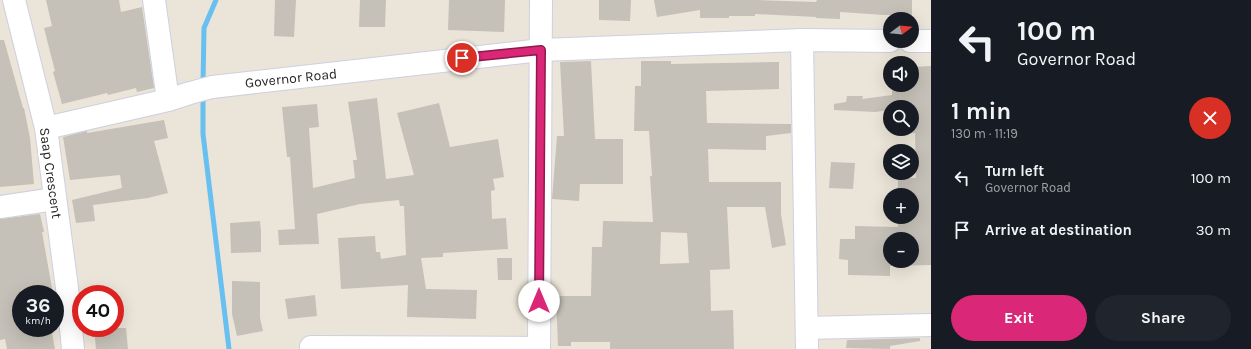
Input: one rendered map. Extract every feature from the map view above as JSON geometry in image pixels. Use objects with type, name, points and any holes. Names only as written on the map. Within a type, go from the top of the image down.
[{"type":"street","name":"Saap Crescent","points":[[14,0],[46,128],[67,288],[73,349]]},
{"type":"street","points":[[154,0],[168,100]]},
{"type":"street","points":[[311,347],[539,349],[541,0]]},
{"type":"street","name":"Governor Road","points":[[46,128],[168,100],[212,87],[541,50],[802,40],[883,41]]},
{"type":"street","points":[[802,40],[807,338],[931,325]]},
{"type":"street","points":[[919,41],[931,41]]},
{"type":"street","points":[[0,207],[55,198]]},
{"type":"building","points":[[46,0],[119,0],[121,12],[142,7],[154,88],[137,92],[136,88],[108,95],[107,93],[62,104],[53,72],[55,71],[44,28],[52,26]]},
{"type":"building","points":[[275,0],[296,0],[294,37],[274,36]]},
{"type":"building","points":[[360,0],[386,0],[385,27],[359,27]]},
{"type":"building","points":[[449,0],[505,0],[504,32],[448,30]]},
{"type":"building","points":[[599,0],[631,0],[630,21],[599,20]]},
{"type":"building","points":[[654,0],[755,0],[816,2],[817,0],[912,0],[912,12],[883,12],[883,15],[840,12],[840,19],[755,14],[755,16],[729,16],[729,18],[700,18],[700,10],[657,17]]},
{"type":"building","points":[[0,40],[4,40],[24,108],[30,138],[34,184],[0,187]]},
{"type":"building","points":[[591,61],[595,139],[623,139],[623,184],[580,184],[579,201],[552,199],[557,136],[564,136],[560,62]]},
{"type":"building","points":[[641,61],[671,61],[671,64],[779,62],[779,89],[706,91],[707,123],[791,124],[791,133],[766,136],[766,150],[708,149],[709,182],[781,182],[781,214],[786,245],[772,248],[765,207],[727,207],[730,269],[710,270],[711,311],[733,310],[734,349],[610,349],[610,342],[571,342],[571,346],[558,346],[556,296],[591,296],[592,247],[602,247],[603,221],[653,222],[649,131],[634,131],[635,86],[641,86]],"holes":[[[661,232],[687,233],[689,263],[660,264]]]},
{"type":"building","points":[[931,66],[931,265],[919,265],[919,232],[883,232],[883,268],[890,268],[890,276],[848,275],[848,260],[839,259],[840,239],[855,239],[855,226],[898,227],[898,224],[919,224],[919,188],[898,188],[898,180],[919,180],[919,144],[915,144],[915,136],[919,136],[919,100],[883,100],[883,111],[875,112],[834,110],[834,104],[846,102],[847,96],[863,96],[862,99],[892,95],[892,92],[919,92],[919,67]]},
{"type":"building","points":[[377,98],[386,179],[414,175],[397,113],[439,103],[450,147],[498,139],[504,177],[493,179],[495,190],[491,191],[492,219],[506,218],[508,249],[443,253],[443,257],[421,258],[426,289],[477,290],[476,319],[407,317],[408,285],[341,289],[338,238],[375,236],[376,252],[380,252],[381,259],[406,255],[404,206],[400,206],[399,200],[360,204],[317,214],[319,244],[279,245],[278,230],[295,229],[290,157],[287,157],[282,107],[317,104],[319,127],[309,128],[313,188],[355,178],[353,160],[357,160],[348,102]]},
{"type":"building","points":[[164,120],[168,138],[154,141],[168,193],[148,198],[93,205],[95,221],[76,223],[72,200],[122,188],[120,175],[70,180],[63,137],[87,131],[87,133]]},
{"type":"building","points":[[831,162],[855,163],[853,189],[829,188]]},
{"type":"building","points":[[40,214],[51,285],[12,285],[12,337],[53,337],[55,349],[7,349],[5,339],[0,340],[0,219]]},
{"type":"building","points":[[260,221],[261,252],[231,253],[230,223]]},
{"type":"building","points":[[497,258],[512,258],[512,280],[498,280]]},
{"type":"building","points":[[232,281],[260,282],[260,318],[263,331],[237,336],[232,314]]},
{"type":"building","points":[[315,295],[317,316],[288,319],[285,299]]},
{"type":"building","points":[[124,328],[126,328],[128,349],[96,349],[95,337],[124,337]]},
{"type":"building","points":[[920,338],[920,341],[890,346],[890,349],[846,348],[847,340]]},
{"type":"waterway","points":[[203,84],[204,28],[216,0]]},
{"type":"waterway","points":[[203,96],[203,134],[229,349]]},
{"type":"route","points":[[462,58],[541,50],[539,301]]}]
